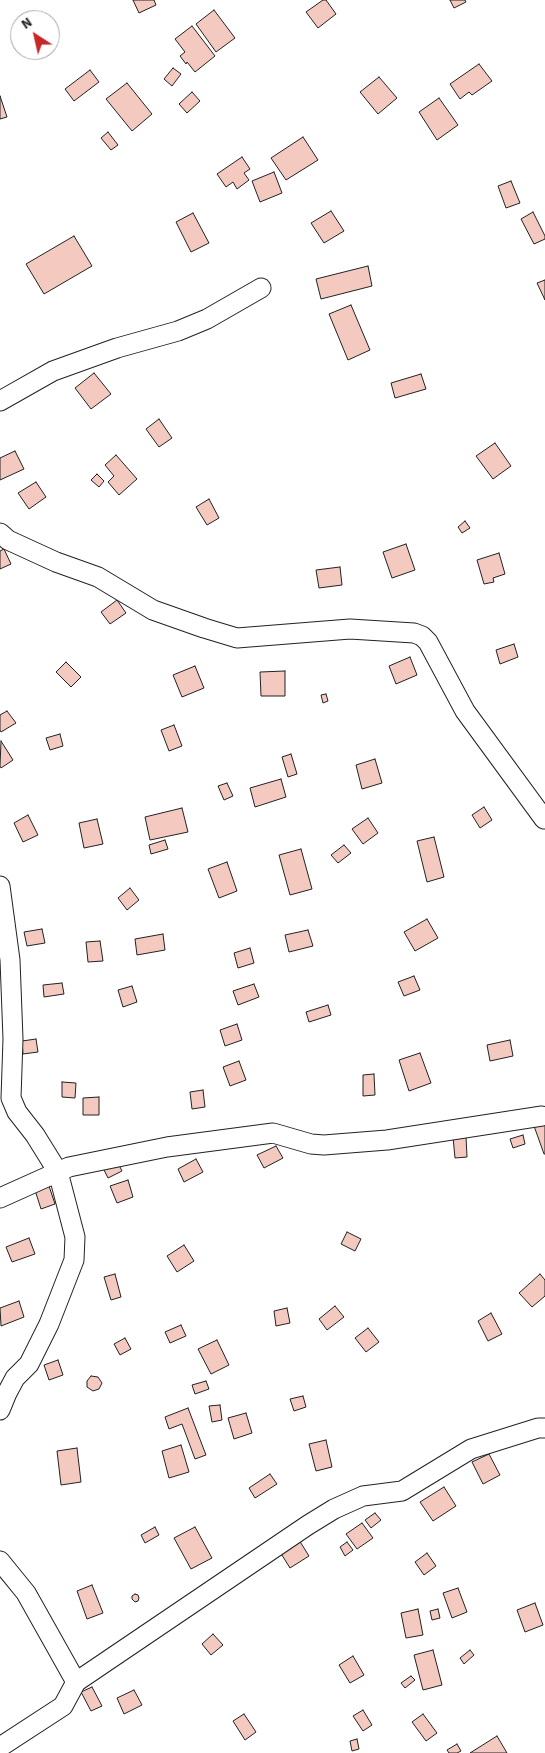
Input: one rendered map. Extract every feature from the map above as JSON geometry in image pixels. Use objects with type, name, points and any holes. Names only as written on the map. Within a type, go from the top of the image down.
[{"type":"street","points":[[0,401],[53,371],[117,348],[178,332],[206,319],[261,288]]},
{"type":"street","points":[[0,533],[8,540],[56,562],[98,577],[153,610],[237,638],[350,629],[414,633],[422,636],[428,642],[465,711],[544,819]]},
{"type":"street","points":[[0,886],[10,960],[11,1098],[17,1112],[35,1135],[58,1172],[75,1237],[74,1260],[49,1324],[29,1364],[15,1378],[0,1410]]},
{"type":"street","points":[[0,1198],[69,1167],[167,1147],[273,1133],[311,1144],[324,1145],[387,1140],[542,1116]]},
{"type":"street","points":[[0,1747],[63,1706],[76,1682],[334,1509],[363,1496],[402,1490],[471,1449],[538,1428],[545,1428]]},
{"type":"street","points":[[0,1561],[26,1593],[76,1682]]},
{"type":"building","points":[[133,0],[154,0],[156,5],[139,13]]},
{"type":"building","points":[[323,0],[326,0],[336,14],[318,28],[306,12]]},
{"type":"building","points":[[450,0],[465,0],[466,2],[454,8]]},
{"type":"building","points":[[214,10],[235,38],[216,52],[196,24]]},
{"type":"building","points":[[192,26],[215,56],[195,72],[180,56],[185,52],[175,39]]},
{"type":"building","points":[[479,64],[492,81],[472,95],[469,92],[460,99],[450,84]]},
{"type":"building","points":[[173,68],[181,74],[172,86],[164,79]]},
{"type":"building","points":[[90,70],[99,82],[74,101],[65,89]]},
{"type":"building","points":[[379,77],[397,98],[378,114],[360,92]]},
{"type":"building","points":[[127,83],[152,114],[132,131],[106,99]]},
{"type":"building","points":[[192,92],[200,101],[187,113],[179,104]]},
{"type":"building","points":[[0,96],[7,117],[0,119]]},
{"type":"building","points":[[439,98],[458,125],[437,140],[419,112]]},
{"type":"building","points":[[108,132],[118,145],[111,150],[101,138]]},
{"type":"building","points":[[303,137],[318,160],[286,180],[271,158]]},
{"type":"building","points":[[242,157],[250,169],[244,173],[249,180],[237,189],[233,182],[226,187],[217,174]]},
{"type":"building","points":[[274,172],[282,193],[260,202],[252,181]]},
{"type":"building","points":[[511,181],[520,203],[506,208],[498,186]]},
{"type":"building","points":[[331,211],[344,231],[324,243],[311,223]]},
{"type":"building","points":[[533,212],[545,236],[545,239],[534,244],[521,219]]},
{"type":"building","points":[[193,213],[209,243],[191,252],[176,222]]},
{"type":"building","points":[[74,236],[92,266],[44,294],[26,264]]},
{"type":"building","points":[[368,266],[372,286],[321,299],[316,279]]},
{"type":"building","points":[[545,280],[545,300],[537,283]]},
{"type":"building","points":[[351,305],[370,350],[348,360],[329,314]]},
{"type":"building","points":[[94,373],[111,394],[91,409],[75,388]]},
{"type":"building","points":[[421,374],[426,389],[395,398],[391,383]]},
{"type":"building","points":[[159,419],[172,438],[159,447],[146,429]]},
{"type":"building","points":[[495,443],[511,466],[493,479],[476,456]]},
{"type":"building","points":[[15,451],[24,469],[0,480],[0,458]]},
{"type":"building","points":[[116,455],[137,479],[119,495],[108,482],[114,476],[105,465]]},
{"type":"building","points":[[97,474],[104,481],[99,487],[91,480]]},
{"type":"building","points":[[36,482],[46,497],[29,509],[18,493]]},
{"type":"building","points":[[209,499],[219,518],[207,525],[196,507]]},
{"type":"building","points":[[465,521],[470,528],[462,533],[458,527]]},
{"type":"building","points":[[406,544],[415,570],[392,578],[383,552]]},
{"type":"building","points":[[4,549],[11,564],[0,569],[0,551]]},
{"type":"building","points":[[499,553],[505,574],[493,578],[494,582],[484,584],[477,560]]},
{"type":"building","points":[[340,567],[342,585],[319,588],[316,570]]},
{"type":"building","points":[[117,600],[126,613],[110,624],[101,612]]},
{"type":"building","points":[[514,644],[518,657],[500,664],[496,650]]},
{"type":"building","points":[[410,657],[417,675],[396,684],[389,666]]},
{"type":"building","points":[[66,662],[81,677],[71,687],[56,672]]},
{"type":"building","points":[[195,666],[204,688],[182,697],[173,675]]},
{"type":"building","points":[[285,671],[285,696],[261,696],[260,672]]},
{"type":"building","points":[[326,694],[328,701],[323,703],[321,695]]},
{"type":"building","points":[[7,711],[16,723],[1,732],[0,715]]},
{"type":"building","points":[[174,725],[182,746],[169,751],[161,730]]},
{"type":"building","points":[[60,734],[63,746],[50,750],[46,738]]},
{"type":"building","points":[[1,741],[13,760],[1,768],[0,766]]},
{"type":"building","points":[[291,754],[297,774],[288,777],[282,757]]},
{"type":"building","points":[[375,759],[382,783],[362,789],[356,765]]},
{"type":"building","points":[[281,779],[286,797],[255,807],[250,788]]},
{"type":"building","points":[[227,783],[233,796],[224,800],[218,786]]},
{"type":"building","points":[[484,807],[492,820],[480,828],[472,815]]},
{"type":"building","points":[[182,808],[188,832],[150,840],[145,817]]},
{"type":"building","points":[[28,815],[38,835],[23,842],[14,823]]},
{"type":"building","points":[[368,818],[378,833],[363,844],[352,829]]},
{"type":"building","points":[[97,819],[103,844],[84,848],[79,823]]},
{"type":"building","points":[[434,837],[444,877],[427,882],[417,841]]},
{"type":"building","points":[[165,840],[168,849],[151,854],[149,845]]},
{"type":"building","points":[[344,845],[351,853],[338,863],[331,855]]},
{"type":"building","points":[[301,849],[312,889],[290,895],[279,855]]},
{"type":"building","points":[[227,862],[237,891],[219,898],[208,869]]},
{"type":"building","points":[[130,888],[139,900],[127,910],[118,898]]},
{"type":"building","points":[[427,919],[438,938],[415,951],[404,932]]},
{"type":"building","points":[[42,929],[45,943],[27,946],[24,932]]},
{"type":"building","points":[[308,930],[313,946],[289,952],[285,935]]},
{"type":"building","points":[[163,934],[165,950],[137,955],[135,939]]},
{"type":"building","points":[[100,941],[103,961],[88,962],[86,942]]},
{"type":"building","points":[[250,948],[254,963],[238,968],[234,953]]},
{"type":"building","points":[[414,976],[420,990],[404,996],[398,982]]},
{"type":"building","points":[[62,983],[64,994],[44,997],[43,985]]},
{"type":"building","points":[[254,984],[259,997],[238,1005],[233,991]]},
{"type":"building","points":[[132,986],[137,1002],[123,1007],[118,990]]},
{"type":"building","points":[[328,1005],[331,1015],[309,1022],[306,1012]]},
{"type":"building","points":[[237,1024],[242,1040],[225,1046],[220,1030]]},
{"type":"building","points":[[36,1039],[38,1052],[23,1054],[22,1041]]},
{"type":"building","points":[[510,1040],[513,1056],[490,1061],[487,1045]]},
{"type":"building","points":[[420,1053],[431,1083],[409,1091],[399,1060]]},
{"type":"building","points":[[239,1061],[246,1080],[230,1086],[223,1067]]},
{"type":"building","points":[[374,1074],[375,1095],[363,1096],[363,1075]]},
{"type":"building","points":[[62,1082],[76,1083],[75,1098],[62,1097]]},
{"type":"building","points":[[203,1090],[205,1107],[192,1109],[190,1092]]},
{"type":"building","points":[[99,1097],[99,1115],[83,1115],[83,1098]]},
{"type":"building","points":[[545,1122],[545,1154],[544,1154],[534,1126]]},
{"type":"building","points":[[523,1135],[525,1144],[513,1148],[510,1139]]},
{"type":"building","points":[[466,1136],[467,1157],[455,1158],[453,1137]]},
{"type":"building","points":[[276,1146],[283,1158],[264,1168],[257,1155]]},
{"type":"building","points":[[196,1159],[203,1172],[184,1182],[178,1169]]},
{"type":"building","points":[[117,1161],[122,1171],[108,1178],[103,1168]]},
{"type":"building","points":[[128,1180],[133,1197],[117,1203],[110,1186]]},
{"type":"building","points":[[48,1183],[55,1204],[41,1209],[34,1187]]},
{"type":"building","points":[[347,1232],[361,1239],[355,1251],[341,1244]]},
{"type":"building","points":[[29,1238],[35,1254],[12,1262],[6,1247]]},
{"type":"building","points":[[184,1245],[194,1261],[177,1272],[167,1256]]},
{"type":"building","points":[[115,1274],[121,1297],[111,1300],[104,1277]]},
{"type":"building","points":[[540,1274],[545,1280],[545,1296],[532,1307],[519,1293]]},
{"type":"building","points":[[19,1301],[24,1317],[1,1326],[0,1308]]},
{"type":"building","points":[[335,1306],[344,1317],[327,1330],[319,1319]]},
{"type":"building","points":[[287,1308],[290,1323],[276,1326],[274,1311]]},
{"type":"building","points":[[491,1313],[502,1334],[488,1341],[478,1321]]},
{"type":"building","points":[[181,1325],[186,1336],[170,1343],[165,1332]]},
{"type":"building","points":[[368,1328],[379,1342],[366,1352],[355,1338]]},
{"type":"building","points":[[125,1338],[131,1349],[120,1355],[114,1344]]},
{"type":"building","points":[[217,1340],[229,1365],[211,1374],[198,1349]]},
{"type":"building","points":[[58,1360],[63,1375],[49,1380],[44,1365]]},
{"type":"building","points":[[91,1376],[98,1377],[102,1383],[99,1389],[93,1391],[87,1387],[87,1381]]},
{"type":"building","points":[[206,1381],[209,1389],[195,1394],[192,1385]]},
{"type":"building","points":[[303,1396],[306,1407],[294,1411],[290,1399]]},
{"type":"building","points":[[220,1405],[222,1420],[212,1422],[209,1406]]},
{"type":"building","points":[[188,1408],[206,1455],[195,1459],[182,1424],[169,1429],[165,1417]]},
{"type":"building","points":[[246,1413],[252,1433],[234,1439],[228,1418]]},
{"type":"building","points":[[326,1440],[332,1467],[316,1471],[309,1444]]},
{"type":"building","points":[[181,1445],[189,1472],[169,1478],[162,1451]]},
{"type":"building","points":[[77,1448],[81,1482],[61,1485],[57,1451]]},
{"type":"building","points":[[489,1454],[500,1475],[483,1484],[472,1462]]},
{"type":"building","points":[[270,1474],[277,1484],[255,1498],[249,1488]]},
{"type":"building","points":[[444,1487],[456,1506],[433,1521],[420,1502]]},
{"type":"building","points":[[375,1513],[381,1520],[371,1528],[365,1520]]},
{"type":"building","points":[[362,1523],[373,1538],[357,1549],[346,1534]]},
{"type":"building","points":[[155,1527],[159,1535],[145,1543],[141,1535]]},
{"type":"building","points":[[195,1527],[212,1558],[191,1569],[174,1538]]},
{"type":"building","points":[[299,1540],[309,1556],[290,1568],[280,1552]]},
{"type":"building","points":[[347,1542],[353,1550],[345,1556],[340,1547]]},
{"type":"building","points":[[427,1553],[436,1566],[424,1575],[415,1562]]},
{"type":"building","points":[[92,1585],[103,1613],[87,1619],[77,1591]]},
{"type":"building","points":[[458,1588],[467,1612],[452,1618],[443,1593]]},
{"type":"building","points":[[135,1594],[139,1598],[135,1602],[132,1596]]},
{"type":"building","points":[[535,1603],[543,1625],[525,1632],[517,1610]]},
{"type":"building","points":[[418,1609],[423,1635],[406,1638],[401,1613]]},
{"type":"building","points":[[438,1609],[440,1618],[432,1620],[430,1611]]},
{"type":"building","points":[[213,1634],[223,1645],[211,1655],[202,1644]]},
{"type":"building","points":[[433,1650],[442,1685],[423,1690],[414,1655]]},
{"type":"building","points":[[470,1650],[474,1655],[464,1664],[460,1658]]},
{"type":"building","points":[[353,1656],[364,1675],[350,1683],[339,1665]]},
{"type":"building","points":[[411,1676],[415,1680],[405,1688],[401,1683]]},
{"type":"building","points":[[92,1687],[102,1706],[91,1711],[81,1692]]},
{"type":"building","points":[[134,1690],[142,1705],[124,1714],[117,1698]]},
{"type":"building","points":[[363,1710],[372,1725],[363,1731],[353,1716]]},
{"type":"building","points":[[244,1714],[256,1732],[245,1740],[233,1721]]},
{"type":"building","points":[[423,1714],[437,1733],[426,1741],[412,1722]]},
{"type":"building","points":[[497,1736],[507,1753],[470,1753]]},
{"type":"building","points":[[357,1739],[359,1749],[352,1751],[350,1741]]},
{"type":"building","points":[[457,1744],[461,1751],[449,1753],[447,1750]]}]
